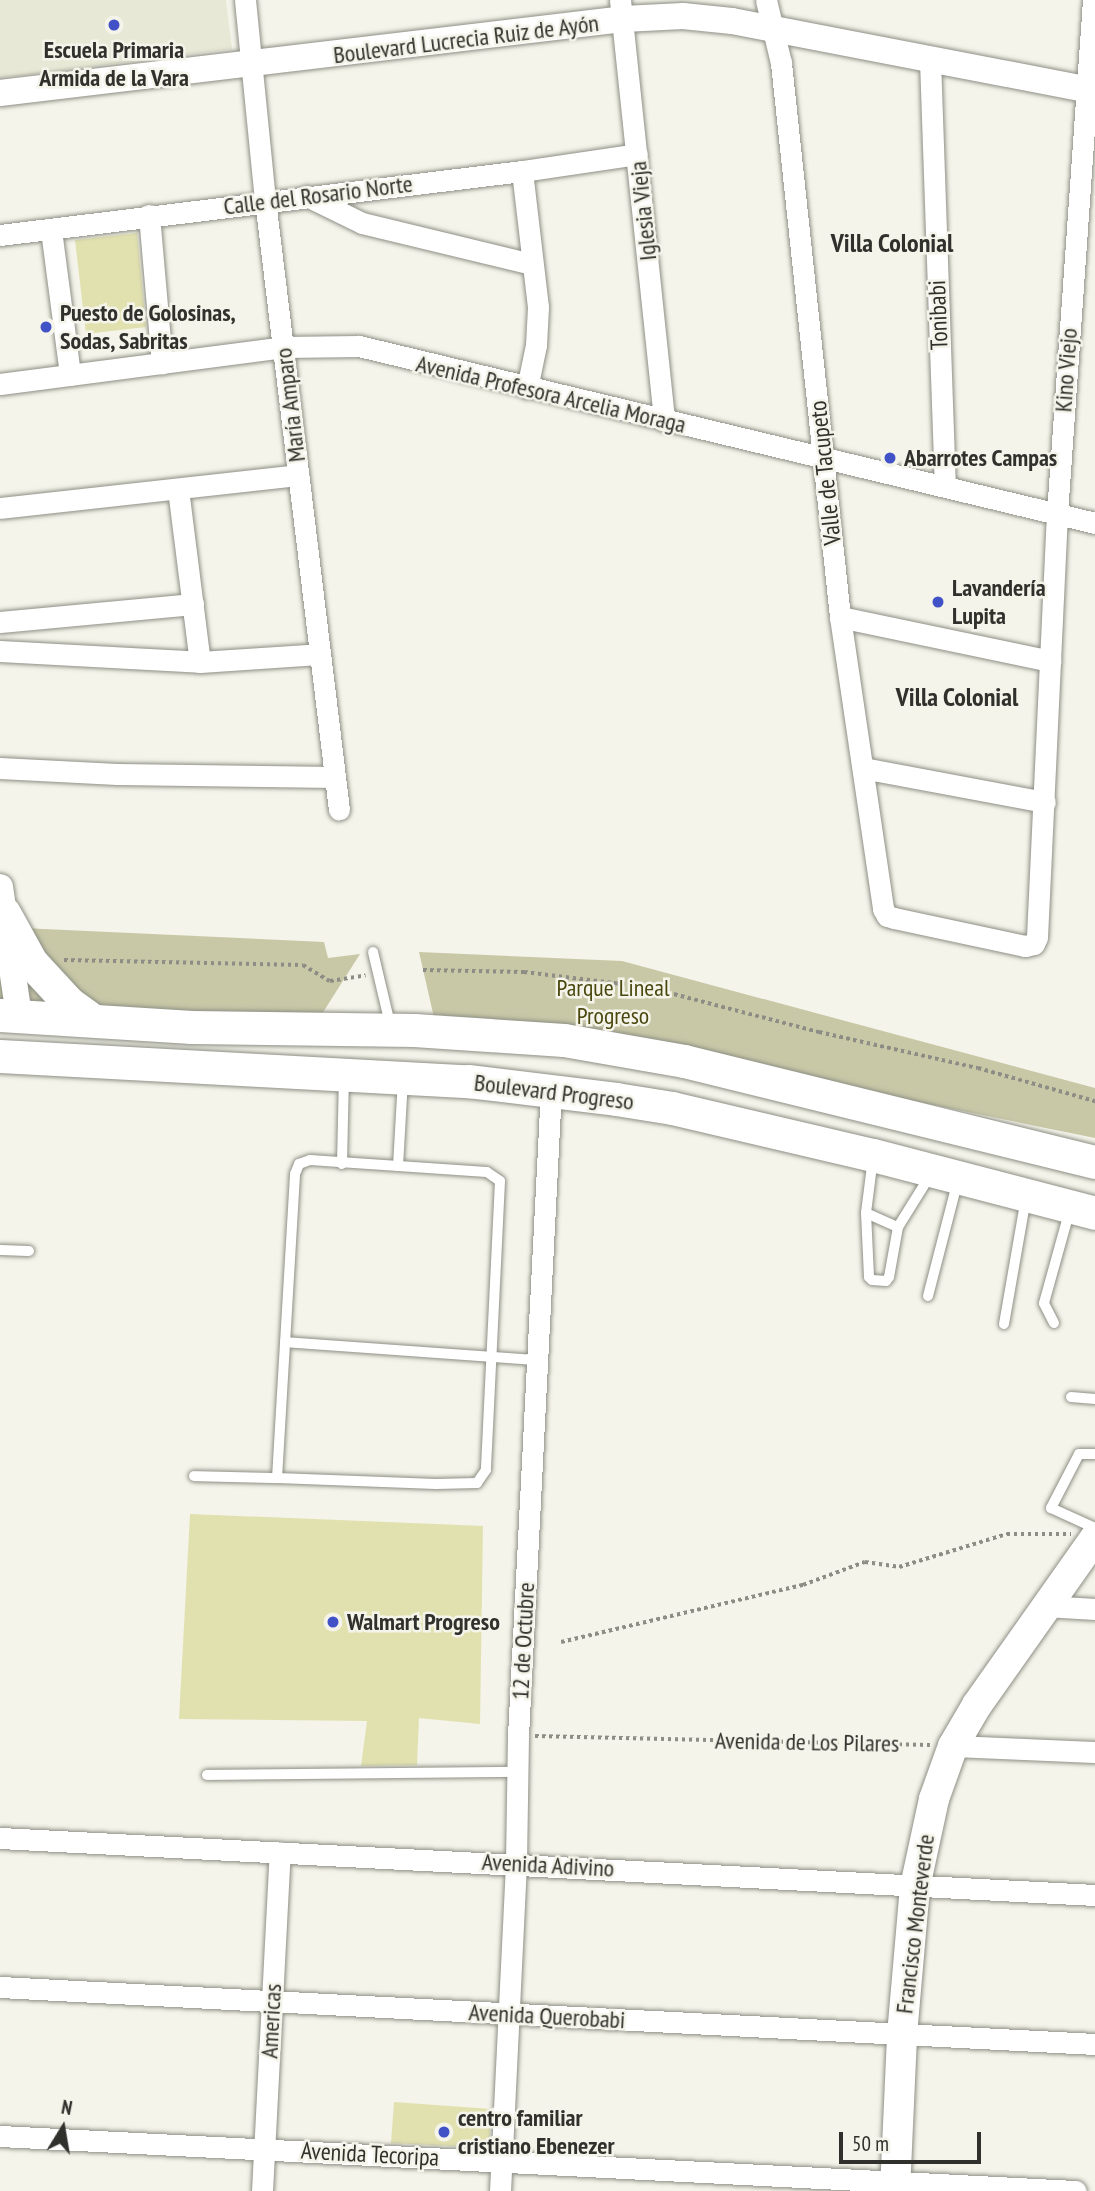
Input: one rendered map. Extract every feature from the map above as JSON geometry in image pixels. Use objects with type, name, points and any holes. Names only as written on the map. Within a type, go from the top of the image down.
[{"type":"main road","points":[[3,920],[31,962],[55,990],[91,1019]]},
{"type":"main road","name":"Boulevard Progreso","points":[[6,1020],[91,1019],[226,1028],[512,1035],[621,1049],[684,1061],[1095,1162]]},
{"type":"main road","points":[[6,1020],[60,1057]]},
{"type":"main road","name":"Boulevard Progreso","points":[[0,1056],[60,1057],[404,1077],[551,1090],[672,1108],[873,1155],[1083,1210]]},
{"type":"main road","name":"Francisco Monteverde","points":[[895,2187],[902,2035],[915,1887],[923,1840],[953,1746],[1089,1536]]},
{"type":"street","name":"María Amparo","points":[[245,0],[265,200],[339,810]]},
{"type":"street","name":"Valle de Tacupeto","points":[[766,0],[781,63],[840,617],[883,909],[887,916],[1024,946],[1034,944]]},
{"type":"street","name":"Kino Viejo","points":[[1034,944],[1037,937],[1045,802],[1057,514],[1090,90],[1093,0]]},
{"type":"street","name":"Boulevard Lucrecia Ruiz de Ayón","points":[[0,93],[253,65],[622,10],[771,29],[1090,90]]},
{"type":"street","name":"Iglesia Vieja","points":[[622,10],[664,421]]},
{"type":"street","name":"Tonibabi","points":[[930,60],[944,486]]},
{"type":"street","name":"Calle del Rosario Norte","points":[[0,234],[51,230],[265,200],[522,171],[637,154]]},
{"type":"street","points":[[522,171],[538,307],[536,345],[527,388]]},
{"type":"street","points":[[307,196],[362,223],[532,264]]},
{"type":"street","points":[[149,215],[162,363]]},
{"type":"street","points":[[51,230],[70,375]]},
{"type":"street","name":"Avenida Profesora Arcelia Moraga","points":[[0,384],[284,347],[359,346],[1095,523]]},
{"type":"street","points":[[0,509],[298,475]]},
{"type":"street","points":[[178,489],[200,662]]},
{"type":"street","points":[[0,622],[192,604]]},
{"type":"street","points":[[840,617],[1050,661]]},
{"type":"street","points":[[0,651],[200,662],[319,654]]},
{"type":"street","points":[[0,768],[167,775],[335,777]]},
{"type":"street","points":[[863,768],[1045,802]]},
{"type":"street","points":[[3,920],[6,1020]]},
{"type":"street","name":"12 de Octubre","points":[[500,2191],[506,2014],[516,1863],[518,1735],[551,1090]]},
{"type":"street","points":[[1045,1606],[1095,1609]]},
{"type":"street","points":[[953,1746],[1095,1752]]},
{"type":"street","name":"Avenida Adivino","points":[[0,1838],[1095,1895]]},
{"type":"street","name":"Americas","points":[[262,2191],[280,1852]]},
{"type":"street","name":"Avenida Querobabi","points":[[0,1987],[1095,2044]]},
{"type":"street","name":"Avenida Tecoripa","points":[[0,2136],[501,2160],[895,2187],[1076,2191]]},
{"type":"lane","points":[[373,952],[392,1030]]},
{"type":"lane","points":[[342,1164],[344,1074]]},
{"type":"lane","points":[[398,1166],[404,1077]]},
{"type":"lane","points":[[873,1155],[866,1213],[872,1280],[886,1281],[889,1278],[898,1227],[946,1174]]},
{"type":"lane","points":[[194,1476],[436,1484],[472,1484],[482,1480],[486,1470],[500,1181],[487,1172],[310,1160],[296,1168],[277,1478]]},
{"type":"lane","points":[[928,1296],[946,1174]]},
{"type":"lane","points":[[1004,1324],[1027,1195]]},
{"type":"lane","points":[[1054,1322],[1044,1303],[1083,1210]]},
{"type":"lane","points":[[866,1213],[898,1227]]},
{"type":"lane","points":[[0,1250],[29,1251]]},
{"type":"lane","points":[[285,1342],[537,1360]]},
{"type":"lane","points":[[1071,1396],[1095,1399]]},
{"type":"lane","points":[[1095,1454],[1079,1454],[1051,1508],[1095,1528]]},
{"type":"lane","points":[[207,1775],[518,1772]]},
{"type":"path","points":[[61,960],[303,965],[330,981],[377,973]]},
{"type":"path","points":[[423,970],[524,972],[647,987],[819,1032],[978,1068],[1095,1101]]},
{"type":"path","points":[[561,1642],[803,1585],[865,1562],[899,1567],[1007,1534],[1089,1536]]},
{"type":"path","name":"Avenida de Los Pilares","points":[[518,1735],[953,1746]]},
{"type":"shaded area","name":"Escuela Primaria Armida de la Vara","points":[[0,0],[226,0],[232,49],[0,78]]},
{"type":"green space","points":[[0,927],[324,942],[328,958],[360,954],[315,1025],[0,1010]]},
{"type":"green space","name":"Parque Lineal Progreso","points":[[419,952],[622,961],[1095,1088],[1095,1138],[678,1053],[435,1022]]},
{"type":"building","points":[[137,233],[146,327],[86,334],[75,240]]},
{"type":"building","name":"Walmart Progreso","points":[[190,1514],[483,1526],[480,1724],[419,1718],[417,1765],[361,1766],[367,1721],[179,1719]]},
{"type":"building","name":"centro familiar cristiano Ebenezer","points":[[394,2102],[491,2109],[489,2148],[391,2143]]},
{"type":"place","name":"Escuela Primaria Armida de la Vara","points":[[114,25]]},
{"type":"place","name":"Puesto de Golosinas, Sodas, Sabritas","points":[[46,327]]},
{"type":"place","name":"Abarrotes Campas","points":[[890,458]]},
{"type":"place","name":"Lavandería Lupita","points":[[938,602]]},
{"type":"place","name":"Walmart Progreso","points":[[333,1622]]},
{"type":"place","name":"centro familiar cristiano Ebenezer","points":[[444,2132]]},
{"type":"district","name":"Villa Colonial","points":[[892,243]]},
{"type":"district","name":"Villa Colonial","points":[[957,697]]}]
